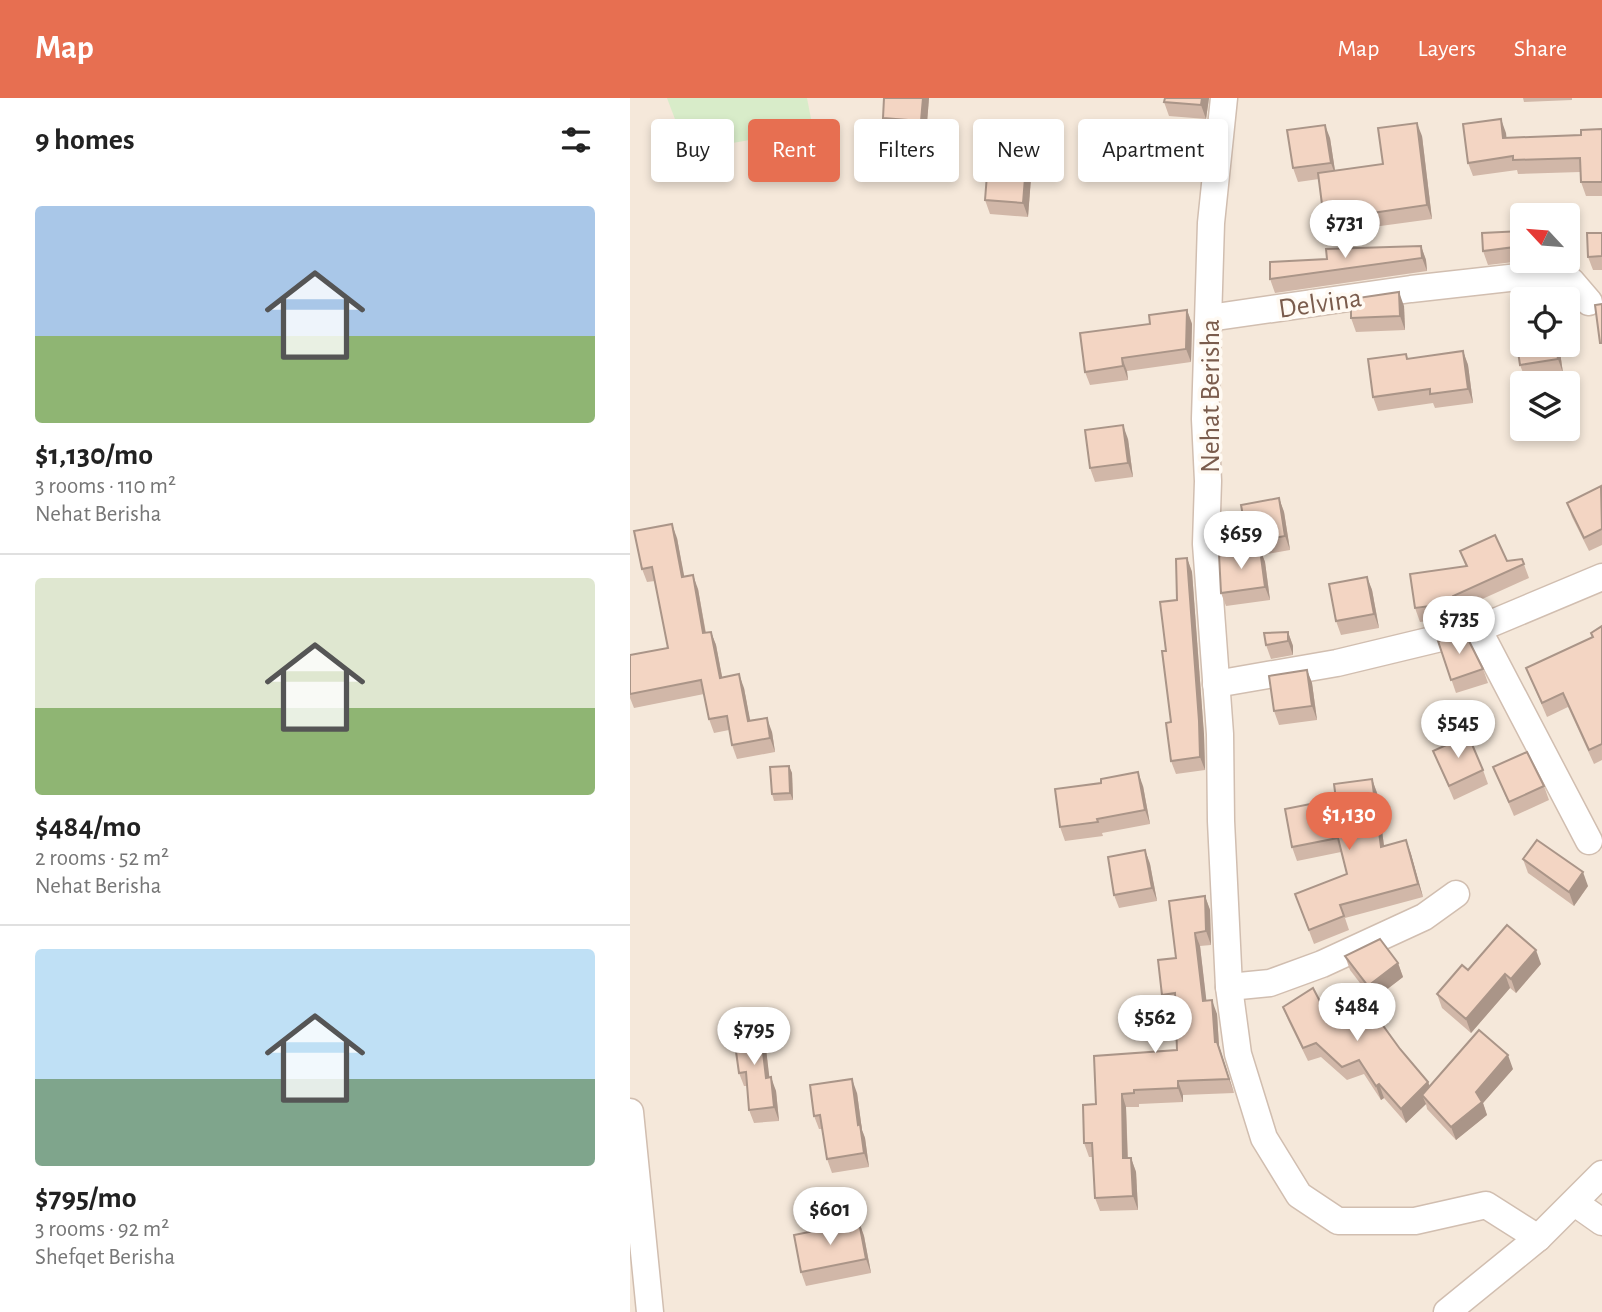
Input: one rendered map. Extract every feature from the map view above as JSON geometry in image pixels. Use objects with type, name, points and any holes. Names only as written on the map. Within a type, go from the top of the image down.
[{"type":"street","name":"Nehat Berisha","points":[[1224,98],[1212,203],[1205,419],[1208,481],[1206,544],[1220,734],[1229,987],[1238,1054],[1264,1138],[1299,1195],[1338,1221],[1415,1221],[1486,1205],[1538,1238]]},
{"type":"street","name":"Delvina","points":[[1209,318],[1410,289],[1545,274],[1571,282],[1589,302]]},
{"type":"street","points":[[1216,684],[1338,663],[1478,629],[1602,577]]},
{"type":"street","points":[[1478,629],[1589,841]]},
{"type":"street","points":[[1229,987],[1270,983],[1322,964],[1424,918],[1456,894]]},
{"type":"street","points":[[630,1112],[650,1312]]},
{"type":"street","points":[[1447,1312],[1538,1238],[1602,1174]]},
{"type":"street","points":[[1575,1203],[1602,1222]]},
{"type":"shaded area","points":[[630,98],[1602,98],[1602,1312],[630,1312]]},
{"type":"green space","points":[[667,98],[807,98],[811,119],[748,119],[748,140],[734,143],[734,119],[675,119]]},
{"type":"building","points":[[884,98],[923,98],[921,119],[883,118]]},
{"type":"building","points":[[1165,98],[1202,98],[1201,105],[1164,102]]},
{"type":"building","points":[[1501,119],[1503,138],[1581,135],[1581,130],[1602,129],[1602,182],[1581,182],[1580,158],[1513,160],[1513,156],[1468,163],[1463,124]]},
{"type":"building","points":[[1417,123],[1427,205],[1324,220],[1318,173],[1383,164],[1378,128]]},
{"type":"building","points":[[1325,125],[1331,163],[1293,168],[1287,130]]},
{"type":"building","points":[[986,182],[1025,182],[1023,203],[985,200]]},
{"type":"building","points":[[1510,232],[1510,248],[1483,251],[1482,233]]},
{"type":"building","points":[[1587,233],[1602,233],[1602,256],[1588,257]]},
{"type":"building","points":[[1421,246],[1422,258],[1270,279],[1270,262],[1327,259],[1326,249]]},
{"type":"building","points":[[1399,292],[1400,316],[1351,318],[1351,299]]},
{"type":"building","points":[[1602,304],[1602,343],[1600,343],[1595,305]]},
{"type":"building","points":[[1187,310],[1186,349],[1122,358],[1123,366],[1085,372],[1080,333],[1150,324],[1149,315]]},
{"type":"building","points":[[1463,351],[1468,389],[1430,394],[1430,389],[1373,397],[1368,359],[1406,354],[1407,359]]},
{"type":"building","points":[[1519,357],[1558,357],[1558,359],[1520,365]]},
{"type":"building","points":[[1123,425],[1128,463],[1090,468],[1085,430]]},
{"type":"building","points":[[1601,486],[1602,529],[1584,538],[1567,503]]},
{"type":"building","points":[[1279,498],[1285,536],[1248,543],[1241,505]]},
{"type":"building","points":[[672,524],[682,577],[693,575],[703,633],[711,632],[720,678],[739,674],[748,721],[767,718],[770,738],[732,745],[727,716],[709,719],[701,680],[630,694],[630,655],[668,648],[652,567],[642,569],[634,531]]},
{"type":"building","points":[[1495,535],[1507,561],[1522,559],[1524,564],[1453,596],[1454,603],[1415,608],[1410,574],[1467,566],[1460,551]]},
{"type":"building","points":[[1260,549],[1265,587],[1221,593],[1219,554]]},
{"type":"building","points":[[1187,558],[1200,757],[1171,761],[1166,723],[1171,722],[1162,651],[1166,651],[1160,602],[1177,600],[1176,559]]},
{"type":"building","points":[[1367,577],[1374,614],[1336,621],[1329,584]]},
{"type":"building","points":[[1602,626],[1602,744],[1589,750],[1563,693],[1542,703],[1526,668],[1593,637],[1591,633]]},
{"type":"building","points":[[1288,632],[1288,641],[1266,645],[1264,633]]},
{"type":"building","points":[[1465,633],[1483,669],[1451,680],[1438,641]]},
{"type":"building","points":[[1307,670],[1312,706],[1274,711],[1269,676]]},
{"type":"building","points":[[1468,735],[1483,770],[1449,786],[1433,751]]},
{"type":"building","points":[[1527,752],[1544,786],[1509,802],[1493,767]]},
{"type":"building","points":[[789,766],[790,793],[772,794],[770,767]]},
{"type":"building","points":[[1138,772],[1145,810],[1097,819],[1098,822],[1060,827],[1055,789],[1101,783],[1101,779]]},
{"type":"building","points":[[1372,779],[1381,847],[1406,840],[1418,884],[1340,905],[1344,916],[1309,930],[1295,894],[1347,874],[1338,838],[1292,847],[1285,809],[1336,799],[1334,784]]},
{"type":"building","points":[[1537,840],[1583,872],[1569,892],[1523,859]]},
{"type":"building","points":[[1145,850],[1152,888],[1114,895],[1108,857]]},
{"type":"building","points":[[1205,896],[1206,931],[1195,933],[1203,1001],[1212,1000],[1215,1042],[1229,1079],[1178,1081],[1178,1088],[1134,1090],[1134,1093],[1122,1094],[1123,1158],[1131,1158],[1133,1196],[1095,1198],[1092,1143],[1084,1143],[1083,1105],[1096,1104],[1094,1056],[1177,1050],[1175,993],[1162,995],[1158,960],[1176,958],[1169,901]]},
{"type":"building","points":[[1507,925],[1536,950],[1511,979],[1505,974],[1466,1019],[1437,994],[1462,965],[1468,970]]},
{"type":"building","points":[[1380,939],[1398,963],[1368,986],[1345,956]]},
{"type":"building","points":[[1313,988],[1327,1015],[1363,998],[1428,1082],[1401,1109],[1379,1084],[1376,1086],[1359,1060],[1342,1067],[1316,1043],[1303,1048],[1283,1007]]},
{"type":"building","points":[[760,1026],[766,1078],[771,1077],[774,1107],[749,1110],[746,1072],[739,1073],[733,1030]]},
{"type":"building","points":[[1479,1030],[1508,1055],[1476,1092],[1482,1102],[1451,1127],[1422,1095]]},
{"type":"building","points":[[852,1079],[864,1153],[827,1159],[820,1115],[814,1116],[810,1085]]},
{"type":"building","points":[[859,1222],[866,1259],[801,1272],[794,1235]]}]
